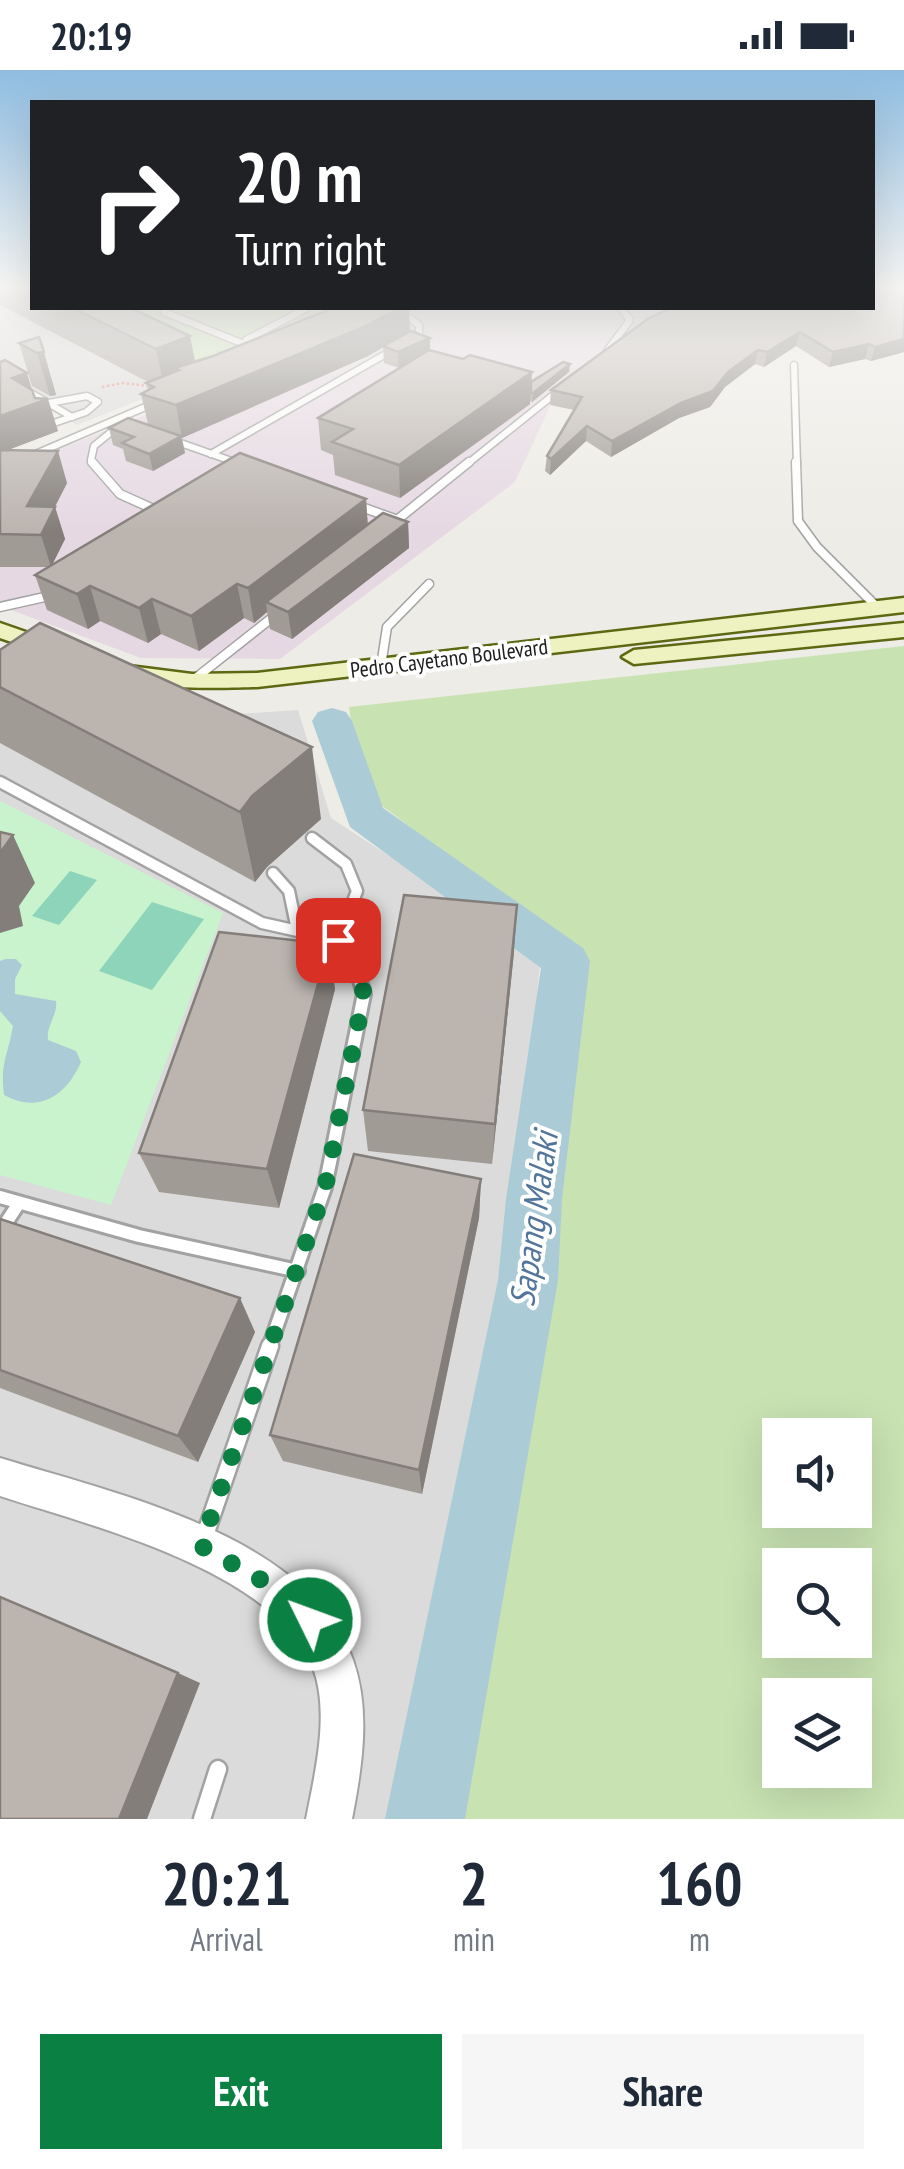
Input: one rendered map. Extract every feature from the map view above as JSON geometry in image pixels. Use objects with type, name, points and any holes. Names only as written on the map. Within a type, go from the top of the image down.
[{"type":"main road","name":"Pedro Cayetano Boulevard","points":[[0,630],[90,671],[192,681],[257,680],[904,605]]},
{"type":"main road","name":"Pedro Cayetano Boulevard","points":[[0,646],[185,695],[262,694],[904,630]]},
{"type":"street","points":[[0,1476],[201,1546],[272,1586],[310,1620],[332,1659],[340,1704],[338,1758],[329,1819]]},
{"type":"lane","points":[[211,454],[360,369]]},
{"type":"lane","points":[[794,369],[798,521],[878,608]]},
{"type":"lane","points":[[0,374],[72,417]]},
{"type":"lane","points":[[383,531],[574,378]]},
{"type":"lane","points":[[48,425],[98,402],[87,396],[49,403]]},
{"type":"lane","points":[[15,463],[162,399]]},
{"type":"lane","points":[[112,420],[140,430]]},
{"type":"lane","points":[[122,424],[94,446],[91,460],[112,491],[134,504],[175,518],[160,527]]},
{"type":"lane","points":[[158,436],[249,468],[234,478]]},
{"type":"lane","points":[[342,500],[398,520]]},
{"type":"lane","points":[[0,607],[39,600],[72,584]]},
{"type":"lane","points":[[381,666],[387,627],[429,584]]},
{"type":"lane","points":[[192,681],[280,612]]},
{"type":"lane","points":[[0,782],[262,923],[338,940],[351,947],[364,994],[325,1188],[201,1546]]},
{"type":"lane","points":[[312,838],[346,864],[357,891],[338,940]]},
{"type":"lane","points":[[273,873],[286,881],[292,892],[297,930]]},
{"type":"lane","points":[[0,1197],[138,1236],[298,1271]]},
{"type":"lane","points":[[0,1232],[18,1203]]},
{"type":"lane","points":[[202,1819],[218,1770]]},
{"type":"path","points":[[87,396],[104,386],[123,382],[153,387]]},
{"type":"shaded area","points":[[0,369],[215,370],[77,425],[0,380]]},
{"type":"shaded area","points":[[261,369],[601,369],[552,402],[515,482],[280,659],[141,658],[0,606],[0,473]]},
{"type":"shaded area","points":[[0,661],[222,715],[298,710],[331,818],[541,955],[502,1336],[445,1569],[393,1819],[0,1819]]},
{"type":"green space","points":[[904,646],[904,1819],[455,1819],[489,1583],[546,1347],[581,955],[373,799],[356,761],[349,707]]},
{"type":"green space","points":[[0,801],[223,913],[111,1205],[0,1175]]},
{"type":"green space","points":[[70,871],[97,880],[59,925],[32,916]]},
{"type":"green space","points":[[152,902],[204,919],[152,990],[99,971]]},
{"type":"water","points":[[16,959],[22,965],[15,979],[15,994],[56,1001],[48,1040],[76,1051],[81,1062],[68,1084],[40,1102],[29,1103],[4,1095],[4,1067],[13,1026],[0,1011],[0,961]]},
{"type":"building","points":[[0,369],[20,369],[27,373],[12,378],[32,390],[35,398],[48,399],[0,416]]},
{"type":"building","points":[[176,369],[263,369],[176,405],[141,394],[154,387],[146,383],[179,370]]},
{"type":"building","points":[[399,369],[520,369],[532,372],[399,465],[332,442],[353,429],[318,418]]},
{"type":"building","points":[[552,369],[564,369],[533,393],[531,382]]},
{"type":"building","points":[[580,369],[733,369],[713,391],[681,403],[612,441],[587,426],[551,459],[547,456],[582,397],[551,390]]},
{"type":"building","points":[[128,418],[181,436],[149,454],[122,443],[134,437],[109,428]]},
{"type":"building","points":[[0,450],[58,451],[27,506],[55,507],[41,535],[0,534]]},
{"type":"building","points":[[240,453],[366,499],[248,588],[237,584],[191,616],[152,599],[139,608],[90,586],[77,594],[35,575]]},
{"type":"building","points":[[383,513],[408,522],[288,612],[266,602]]},
{"type":"building","points":[[40,623],[312,747],[252,796],[240,812],[0,687],[0,650]]},
{"type":"building","points":[[0,832],[13,835],[0,853]]},
{"type":"building","points":[[404,895],[517,905],[495,1124],[363,1110]]},
{"type":"building","points":[[219,932],[329,944],[267,1169],[139,1153]]},
{"type":"building","points":[[354,1154],[481,1179],[419,1470],[270,1435]]},
{"type":"building","points":[[0,1219],[240,1298],[178,1436],[0,1370]]},
{"type":"building","points":[[0,1597],[178,1673],[119,1819],[0,1819]]},
{"type":"waterway","name":"Sapang Malaki","points":[[332,721],[365,816],[566,961],[534,1199],[528,1280],[425,1819]]},
{"type":"route","points":[[310,1620],[272,1586],[201,1546],[325,1188],[364,994],[351,947],[338,940]]}]
